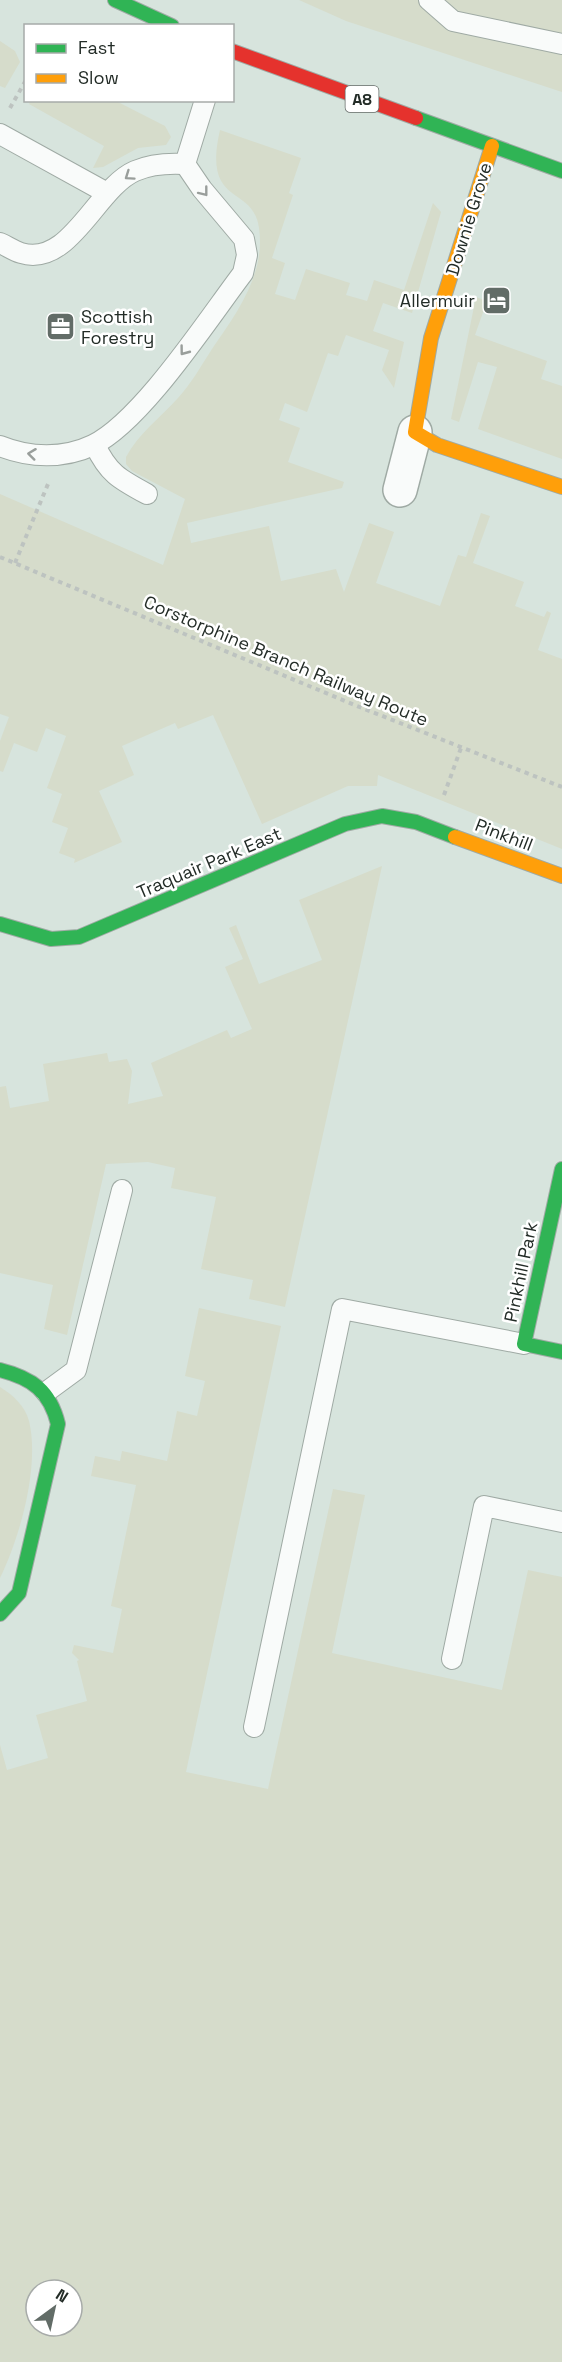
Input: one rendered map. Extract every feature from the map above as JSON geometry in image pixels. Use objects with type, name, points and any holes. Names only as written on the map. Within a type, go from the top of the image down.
[{"type":"street","points":[[115,0],[168,24]]},
{"type":"street","name":"A8","points":[[234,52],[562,171]]},
{"type":"street","name":"Downie Grove","points":[[400,490],[415,432],[431,338],[492,146]]},
{"type":"street","points":[[415,432],[438,445],[562,487]]},
{"type":"street","name":"Traquair Park East","points":[[0,924],[51,939],[79,937],[345,824],[382,816],[433,827]]},
{"type":"street","name":"Pinkhill","points":[[433,827],[562,876]]},
{"type":"street","name":"Pinkhill Park","points":[[562,1169],[524,1344],[562,1352]]},
{"type":"street","points":[[0,1370],[22,1375],[46,1392],[55,1408],[58,1424],[19,1593],[0,1614]]},
{"type":"lane","points":[[432,1],[453,21],[562,44]]},
{"type":"lane","points":[[185,164],[205,102]]},
{"type":"lane","points":[[0,134],[107,193]]},
{"type":"lane","points":[[0,243],[21,253],[39,255],[57,248],[82,224],[107,193],[134,171],[167,163],[185,164]]},
{"type":"lane","points":[[0,446],[13,452],[38,456],[59,455],[94,444],[122,426],[174,364],[243,273],[247,263],[243,239],[202,189],[185,164]]},
{"type":"lane","points":[[94,444],[105,466],[116,477],[147,494]]},
{"type":"lane","points":[[46,1392],[76,1370],[122,1190]]},
{"type":"lane","points":[[254,1727],[342,1309],[524,1344]]},
{"type":"lane","points":[[452,1659],[484,1506],[562,1522]]},
{"type":"path","points":[[17,95],[24,83]]},
{"type":"path","points":[[15,563],[59,455]]},
{"type":"path","name":"Corstorphine Branch Railway Route","points":[[0,557],[461,748],[562,787]]},
{"type":"path","points":[[433,827],[461,748]]},
{"type":"green space","points":[[299,0],[562,0],[562,92],[346,21]]},
{"type":"green space","points":[[0,41],[15,51],[20,62],[5,88],[0,86]]},
{"type":"green space","points":[[30,102],[118,102],[165,126],[171,137],[166,145],[138,148],[103,167],[93,168],[104,146],[29,104]]},
{"type":"green space","points":[[220,130],[301,158],[289,193],[293,195],[272,258],[285,263],[275,294],[295,300],[306,269],[350,283],[346,295],[367,301],[374,280],[404,290],[433,203],[441,212],[412,313],[383,303],[373,331],[404,342],[394,388],[382,370],[389,350],[346,335],[338,356],[328,353],[307,412],[285,403],[279,420],[300,428],[288,462],[344,482],[342,488],[187,523],[191,543],[269,526],[281,581],[336,569],[344,592],[369,523],[394,532],[376,583],[440,606],[458,555],[466,557],[481,513],[490,516],[473,563],[524,582],[515,606],[544,617],[547,611],[551,613],[538,650],[562,659],[562,849],[378,775],[377,786],[348,786],[262,824],[213,715],[178,729],[175,723],[122,746],[134,775],[99,791],[122,842],[74,863],[75,859],[59,853],[68,828],[52,822],[62,794],[47,788],[66,736],[46,728],[37,752],[14,743],[3,772],[0,771],[0,741],[9,717],[0,714],[0,494],[163,565],[185,499],[132,471],[126,464],[126,457],[143,433],[192,381],[247,293],[258,261],[259,228],[255,214],[248,205],[230,192],[223,184],[218,172],[216,155]]},
{"type":"green space","points":[[476,297],[487,301],[475,335],[547,361],[541,379],[562,386],[562,459],[478,429],[497,367],[478,362],[459,422],[451,419]]},
{"type":"green space","points":[[382,866],[285,1307],[249,1299],[253,1280],[201,1269],[216,1197],[171,1188],[175,1168],[148,1162],[106,1164],[67,1335],[44,1329],[53,1285],[0,1273],[0,1087],[6,1086],[10,1108],[49,1101],[43,1064],[107,1053],[109,1062],[127,1059],[132,1071],[128,1104],[163,1096],[151,1063],[227,1030],[231,1038],[252,1029],[225,967],[243,959],[229,928],[236,925],[259,984],[322,960],[299,900]]},
{"type":"green space","points":[[199,1308],[281,1326],[186,1772],[268,1789],[333,1489],[365,1495],[332,1653],[502,1690],[528,1570],[562,1577],[562,2362],[0,2362],[0,1745],[7,1770],[48,1758],[36,1715],[87,1701],[77,1661],[79,1660],[72,1653],[74,1645],[113,1653],[122,1609],[111,1606],[136,1485],[91,1476],[95,1456],[120,1461],[122,1451],[167,1461],[177,1411],[197,1416],[205,1381],[185,1376]]},
{"type":"green space","points":[[0,1387],[18,1401],[25,1410],[32,1439],[32,1459],[21,1522],[0,1578]]},
{"type":"traffic: fast","points":[[115,0],[168,24]]},
{"type":"traffic: fast","points":[[416,118],[562,171]]},
{"type":"traffic: fast","points":[[0,924],[51,939],[79,937],[345,824],[382,816],[416,822],[455,837]]},
{"type":"traffic: fast","points":[[562,1169],[524,1344],[562,1352]]},
{"type":"traffic: fast","points":[[0,1370],[21,1377],[38,1388],[50,1403],[58,1424],[19,1593],[0,1614]]},
{"type":"traffic: slow","points":[[492,146],[431,338],[415,432],[437,445],[562,487]]},
{"type":"traffic: slow","points":[[455,837],[562,876]]},
{"type":"traffic: jam","points":[[234,52],[416,118]]},
{"type":"place","name":"Allermuir","points":[[496,301]]},
{"type":"place","name":"Scottish Forestry","points":[[60,327]]}]
